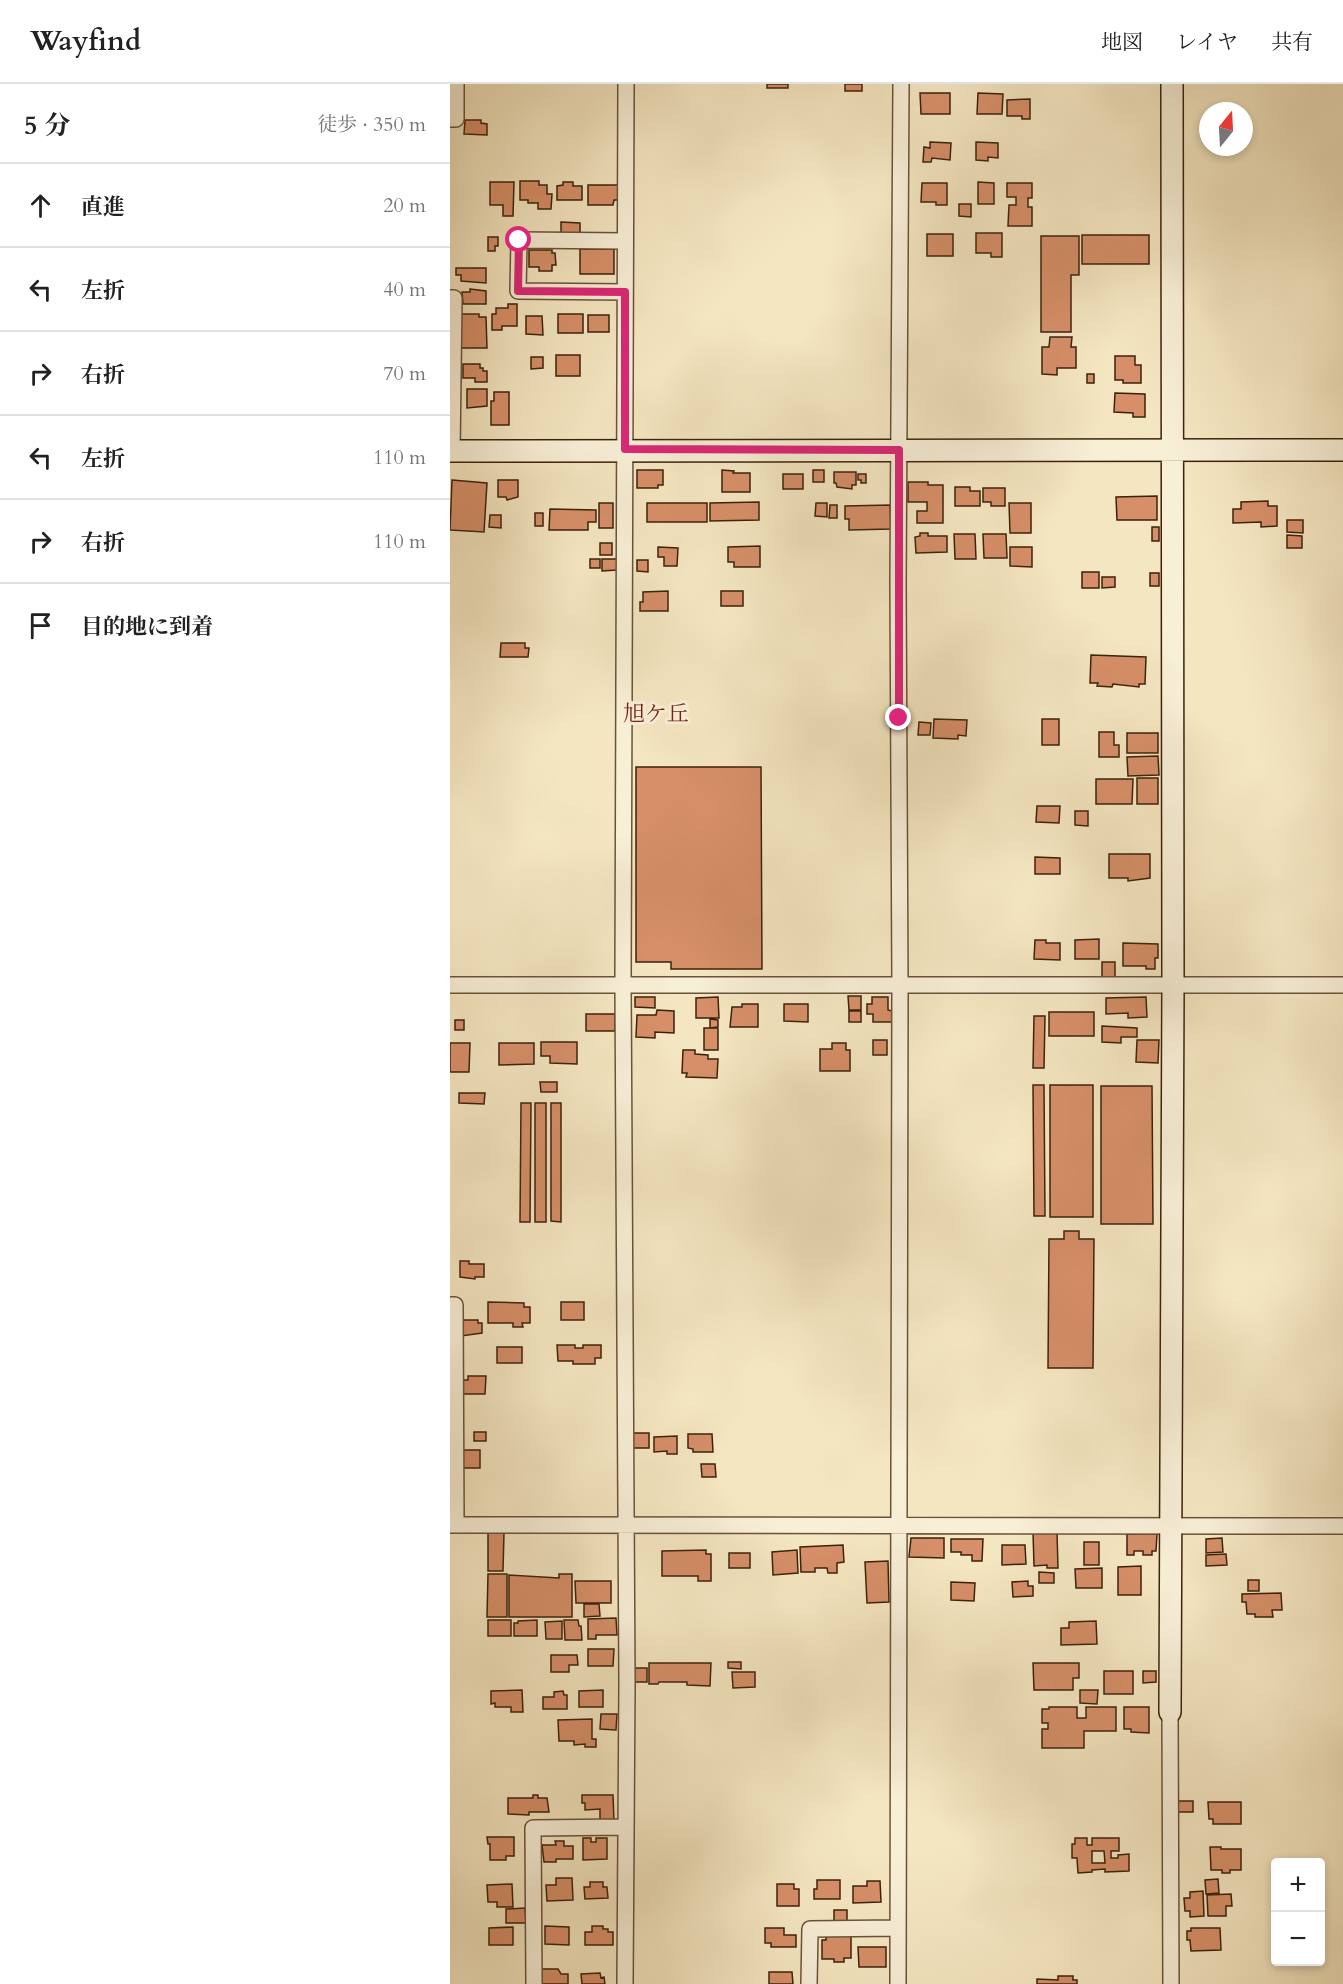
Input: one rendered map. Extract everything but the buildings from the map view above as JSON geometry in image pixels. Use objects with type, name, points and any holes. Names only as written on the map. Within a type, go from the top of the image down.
[{"type":"street","points":[[450,119],[456,119],[456,84]]},
{"type":"street","points":[[625,1984],[626,1525],[623,984],[626,84]]},
{"type":"street","points":[[898,1984],[901,84]]},
{"type":"street","points":[[1171,1984],[1172,84]]},
{"type":"street","points":[[625,241],[519,240],[518,261],[518,291],[625,292]]},
{"type":"street","points":[[450,298],[454,298],[451,451],[625,449],[1343,450]]},
{"type":"street","points":[[450,985],[1343,985]]},
{"type":"street","points":[[450,1305],[455,1305],[453,1525],[1343,1526]]},
{"type":"street","points":[[534,1984],[533,1828],[625,1827]]},
{"type":"street","points":[[809,1984],[810,1929],[898,1928]]},
{"type":"district","name":"旭ケ丘","points":[[656,714]]},
{"type":"route","points":[[519,240],[518,291],[625,292],[625,449],[899,450],[899,718]]}]
